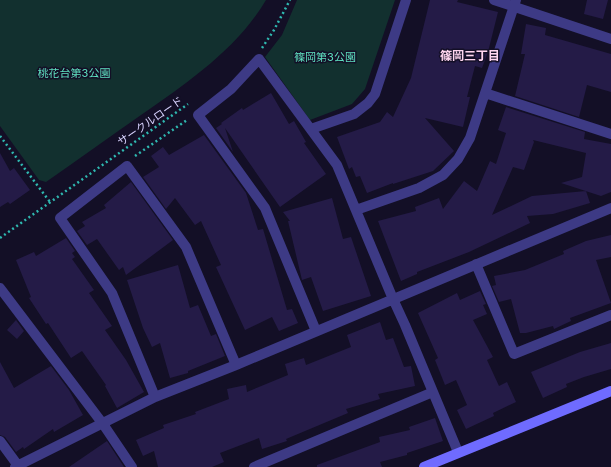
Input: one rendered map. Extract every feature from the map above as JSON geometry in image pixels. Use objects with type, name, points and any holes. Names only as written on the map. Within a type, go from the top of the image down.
[{"type":"street","points":[[310,129],[354,114],[368,103],[374,94],[406,0]]},
{"type":"street","points":[[494,0],[514,3],[611,39]]},
{"type":"street","points":[[356,210],[419,188],[442,175],[458,159],[470,138],[514,3]]},
{"type":"street","points":[[316,331],[265,208],[198,115],[231,89],[259,59],[337,165],[392,299],[405,325],[458,452]]},
{"type":"street","points":[[485,94],[611,134]]},
{"type":"street","points":[[155,397],[112,293],[60,218],[127,166],[186,247],[236,365]]},
{"type":"street","points":[[0,441],[17,466],[155,397],[236,365],[611,208]]},
{"type":"street","points":[[476,264],[514,354],[611,315]]},
{"type":"street","points":[[0,288],[103,424],[132,467]]},
{"type":"street","points":[[424,467],[611,391]]},
{"type":"street","points":[[254,467],[433,392]]},
{"type":"path","points":[[259,50],[274,30],[290,0]]},
{"type":"path","name":"サークルロード","points":[[0,238],[190,103]]},
{"type":"path","points":[[127,166],[130,160],[189,118],[198,115]]},
{"type":"path","points":[[0,136],[50,202]]},
{"type":"green space","name":"桃花台第3公園","points":[[0,0],[266,0],[241,34],[210,64],[176,90],[46,182],[39,180],[0,126]]},
{"type":"green space","name":"篠岡第3公園","points":[[297,0],[395,0],[365,89],[352,104],[310,120],[265,57],[282,35]]},
{"type":"building","points":[[430,0],[458,0],[457,2],[498,12],[488,52],[482,68],[475,66],[467,97],[470,97],[463,127],[425,118],[454,151],[433,171],[393,183],[367,193],[360,176],[356,177],[352,167],[349,169],[337,137],[380,122],[387,112],[393,117],[411,78]]},
{"type":"building","points":[[587,0],[608,0],[603,19],[584,14]]},
{"type":"building","points":[[526,24],[546,28],[545,35],[611,54],[611,92],[587,85],[579,117],[515,96],[525,54],[521,54]]},
{"type":"building","points":[[271,93],[289,124],[294,121],[306,142],[304,143],[326,174],[280,207],[225,128],[233,152],[216,128],[242,108],[243,110]]},
{"type":"building","points":[[506,107],[585,132],[584,139],[611,144],[611,192],[601,196],[586,191],[590,203],[553,214],[527,216],[530,223],[469,252],[417,272],[417,274],[401,281],[378,221],[416,211],[415,207],[439,198],[443,209],[464,181],[477,191],[490,161],[496,164],[506,133],[498,130]],"holes":[[[533,140],[586,153],[582,177],[561,183],[586,191],[532,196],[492,215],[513,167],[524,170],[534,142]]]},
{"type":"building","points":[[204,135],[246,193],[258,230],[263,229],[287,310],[292,309],[298,323],[279,331],[272,317],[245,330],[216,267],[221,265],[201,221],[195,225],[175,198],[166,209],[143,177],[159,167],[151,156],[163,147],[169,155]]},
{"type":"building","points":[[0,153],[10,171],[14,168],[30,190],[10,204],[8,202],[0,207]]},
{"type":"building","points":[[131,182],[173,240],[126,275],[123,267],[119,270],[97,239],[87,245],[77,231],[85,226],[82,222],[106,208],[104,205]]},
{"type":"building","points":[[332,198],[343,239],[351,237],[371,296],[323,311],[311,277],[302,280],[288,221],[290,221],[283,212]]},
{"type":"building","points":[[611,235],[611,257],[596,260],[611,303],[570,318],[571,321],[554,329],[553,326],[526,333],[520,333],[511,299],[499,302],[492,286],[496,285],[494,276],[525,270],[564,254],[563,251],[586,241]]},
{"type":"building","points":[[66,238],[75,251],[72,253],[75,257],[72,259],[94,290],[89,293],[112,326],[105,330],[126,360],[144,392],[117,408],[105,386],[106,385],[82,351],[71,358],[48,323],[46,324],[29,298],[31,297],[16,260],[34,252],[36,256]]},
{"type":"building","points":[[178,265],[190,308],[198,305],[211,336],[216,334],[225,356],[188,371],[188,373],[170,378],[160,343],[152,347],[143,328],[127,280]]},
{"type":"building","points":[[480,291],[486,304],[483,305],[487,314],[473,320],[493,357],[487,360],[499,386],[507,382],[516,402],[493,413],[494,416],[466,429],[457,410],[467,405],[456,380],[445,385],[435,360],[438,358],[418,313],[457,293],[460,300]]},
{"type":"building","points":[[16,320],[24,331],[17,339],[7,330]]},
{"type":"building","points":[[380,322],[386,340],[393,338],[404,367],[411,366],[415,386],[378,394],[380,399],[346,409],[348,413],[286,439],[287,441],[262,449],[259,438],[220,453],[224,462],[212,467],[158,467],[154,451],[143,456],[136,440],[164,428],[163,425],[196,414],[195,412],[229,399],[227,389],[246,385],[247,392],[288,375],[285,364],[304,358],[306,365],[351,347],[347,335]]},
{"type":"building","points":[[611,343],[611,369],[566,384],[567,387],[543,398],[531,372],[580,352]]},
{"type":"building","points":[[0,362],[14,388],[51,366],[69,390],[83,415],[54,432],[53,429],[24,449],[23,447],[16,452],[5,437],[0,435]]},
{"type":"building","points":[[435,418],[443,441],[407,453],[407,455],[380,462],[382,467],[317,467],[317,465],[380,442],[379,437],[410,430],[409,427]]},
{"type":"building","points":[[107,441],[124,467],[69,467]]},
{"type":"district","name":"篠岡三丁目","points":[[470,56]]}]
